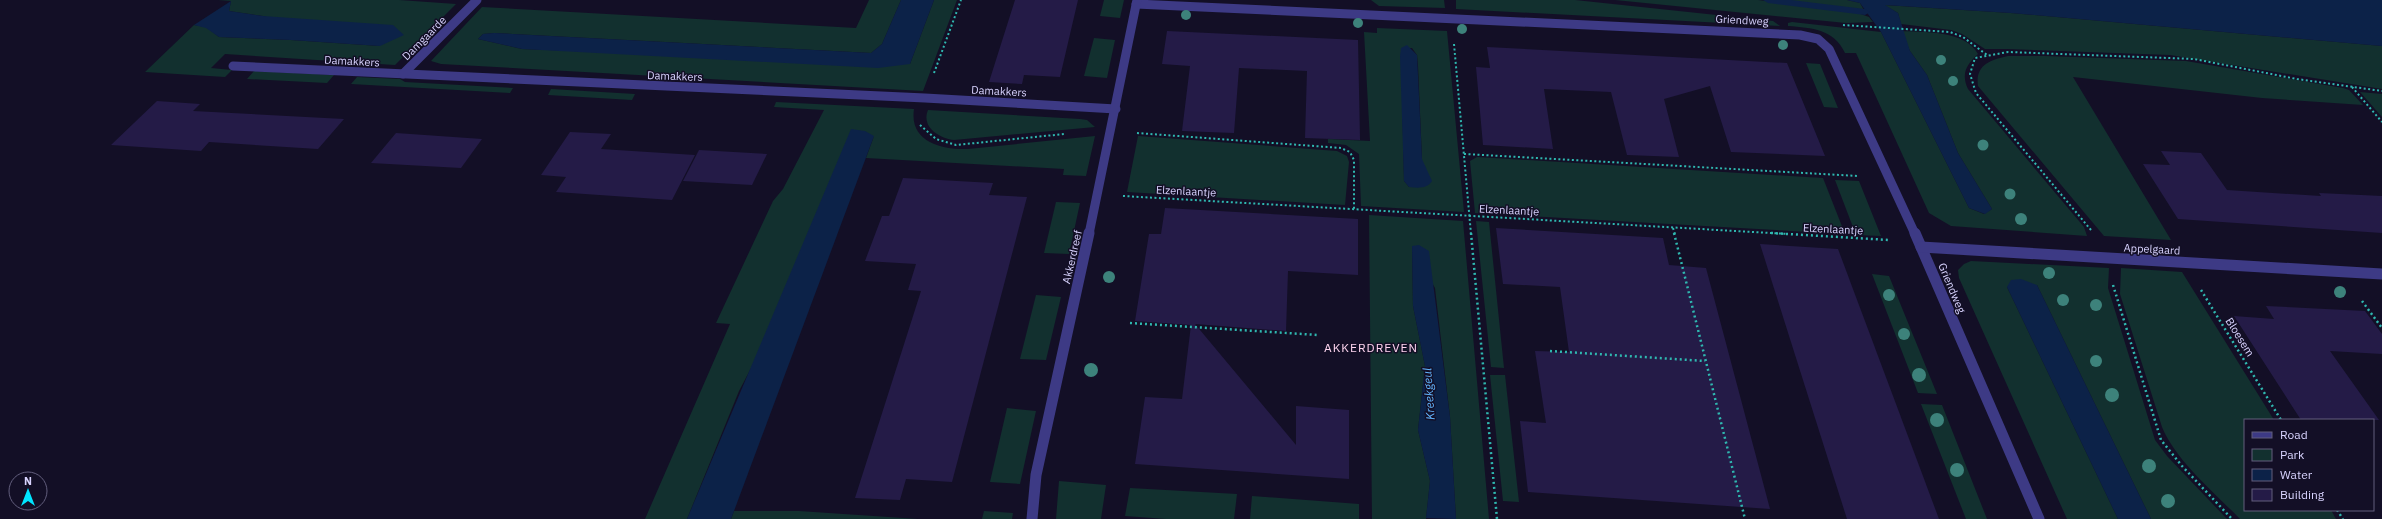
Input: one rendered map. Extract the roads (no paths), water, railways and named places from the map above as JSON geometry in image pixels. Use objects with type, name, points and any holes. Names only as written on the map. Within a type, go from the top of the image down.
[{"type":"street","name":"Damgaarde","points":[[403,74],[477,0]]},
{"type":"street","name":"Griendweg","points":[[1136,2],[1800,35],[1818,39],[1829,49],[1890,178],[2039,519]]},
{"type":"street","name":"Akkerdreef","points":[[1032,519],[1036,475],[1116,109],[1136,2]]},
{"type":"street","name":"Damakkers","points":[[233,66],[925,98],[1116,109]]},
{"type":"street","name":"Appelgaard","points":[[1920,244],[2111,259],[2382,274]]},
{"type":"water","points":[[901,0],[934,0],[910,64],[878,68],[522,49],[478,39],[483,34],[494,33],[871,53],[882,44]]},
{"type":"water","points":[[1847,0],[2382,0],[2382,46],[2011,13],[1885,5],[1898,13],[1910,51],[1927,75],[1958,153],[1992,209],[1985,214],[1969,208],[1881,32],[1860,3]]},
{"type":"water","points":[[231,1],[229,11],[263,16],[393,25],[404,35],[380,46],[219,37],[206,28],[194,25]]},
{"type":"water","points":[[1407,45],[1417,55],[1422,159],[1432,181],[1428,185],[1416,188],[1409,187],[1404,181],[1400,56],[1401,48]]},
{"type":"water","points":[[851,129],[865,131],[874,136],[731,519],[687,519]]},
{"type":"water","name":"Kreekgeul","points":[[1419,245],[1429,251],[1450,417],[1456,519],[1426,518],[1430,481],[1418,430],[1425,366],[1413,306],[1412,246]]},
{"type":"water","points":[[2021,279],[2037,285],[2151,519],[2118,519],[2007,287],[2011,280]]},
{"type":"waterway","points":[[1768,0],[1865,12]]},
{"type":"district","name":"AKKERDREVEN","points":[[1371,348]]}]
